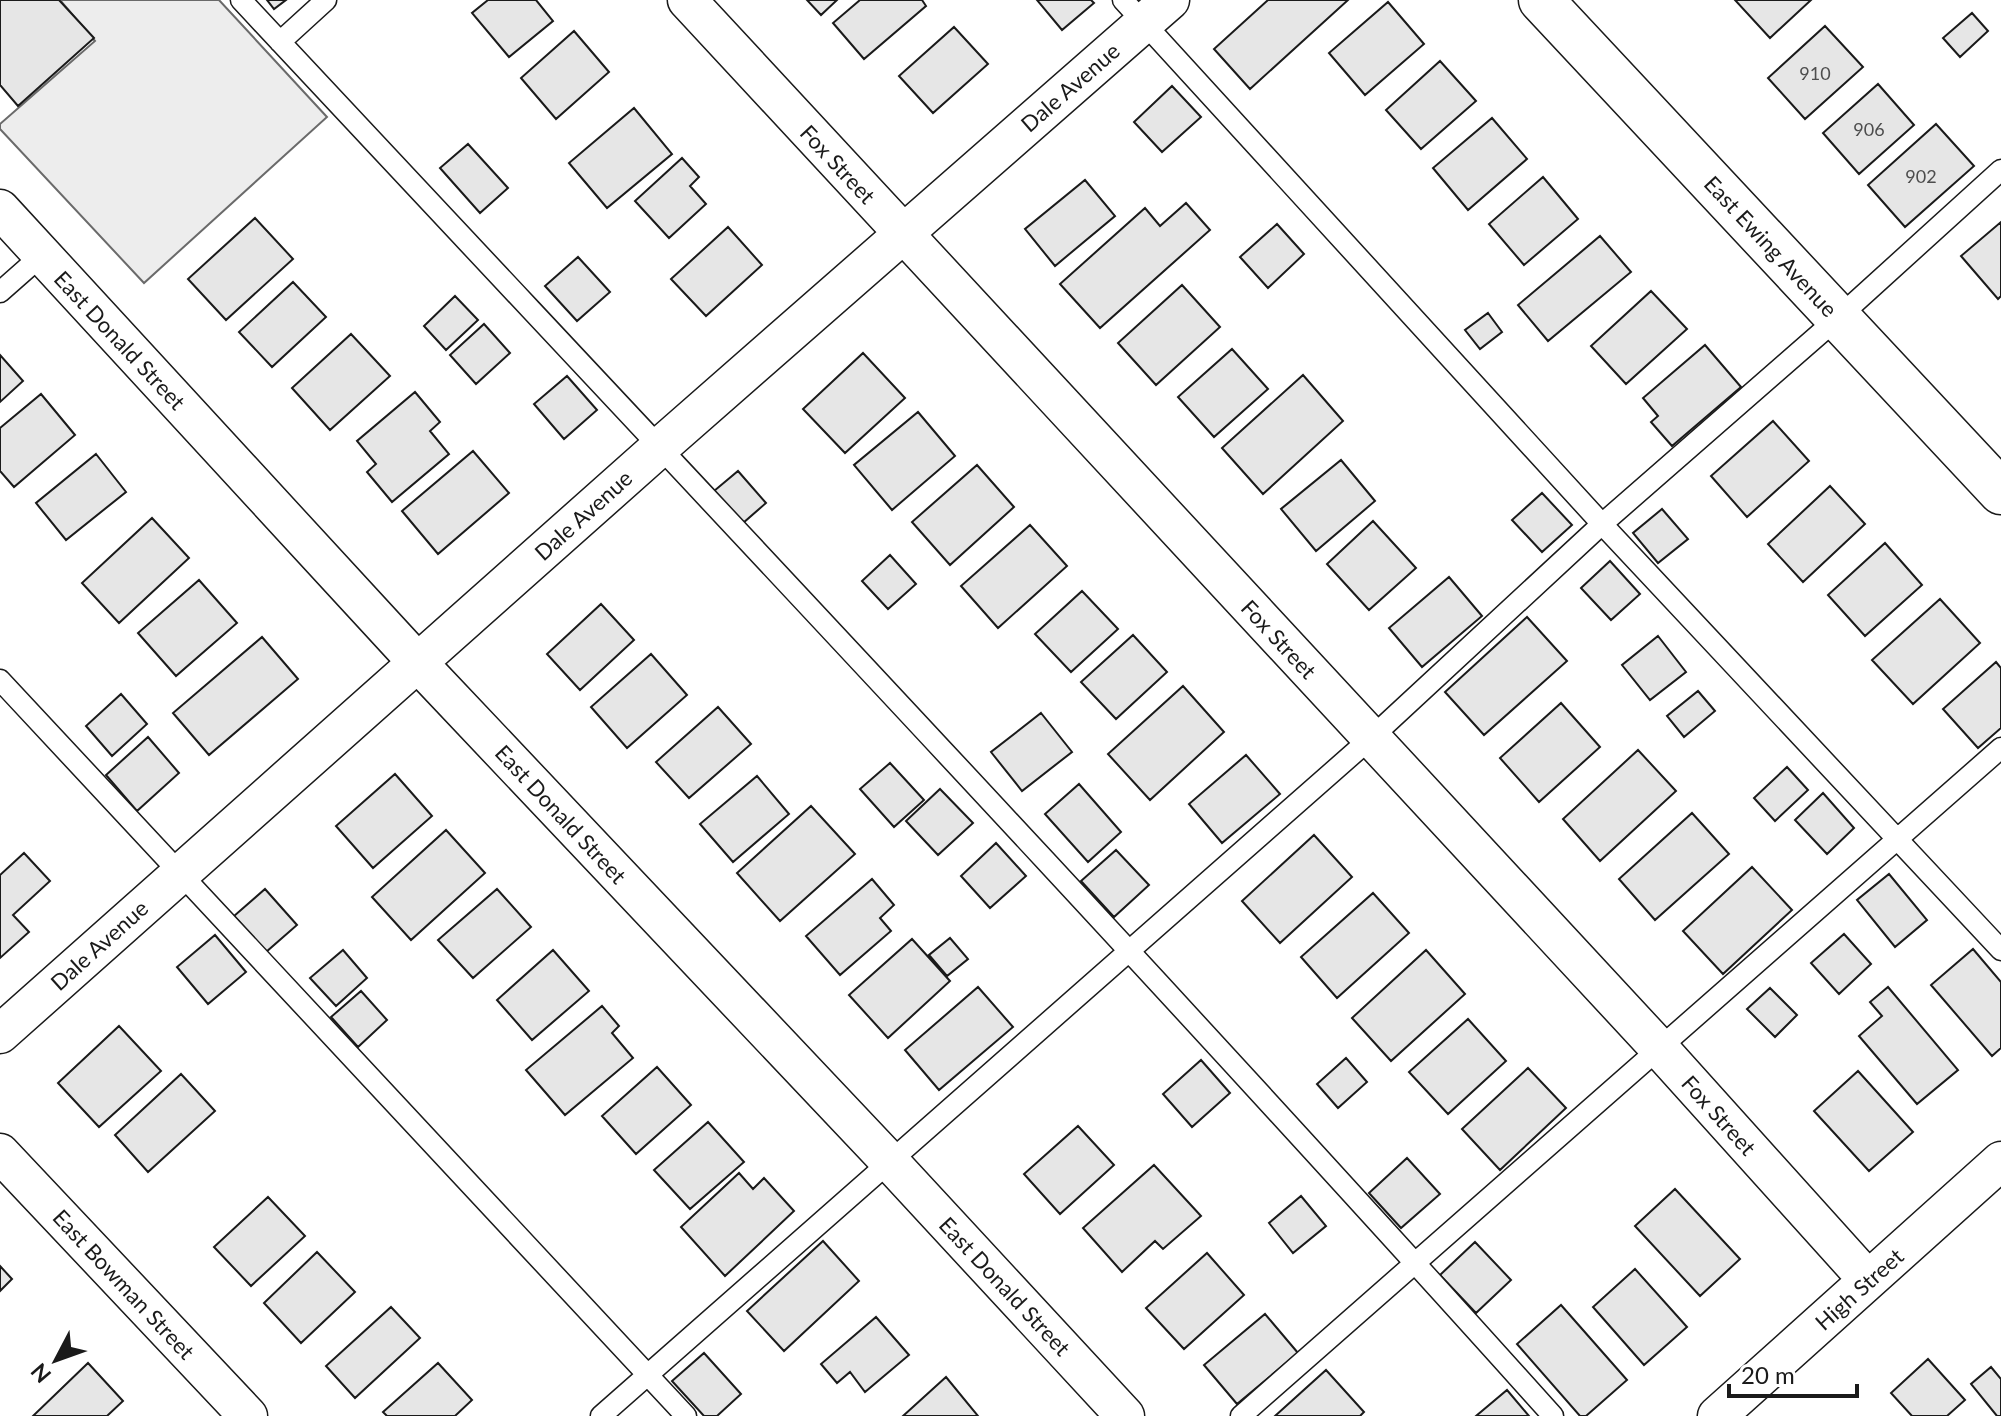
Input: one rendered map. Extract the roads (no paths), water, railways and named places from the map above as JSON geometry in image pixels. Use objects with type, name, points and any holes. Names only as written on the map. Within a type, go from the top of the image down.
[{"type":"street","name":"Fox Street","points":[[687,0],[1659,1048],[1868,1280]]},
{"type":"street","name":"East Ewing Avenue","points":[[1541,0],[2001,492]]},
{"type":"street","name":"Dale Avenue","points":[[0,1034],[903,234],[1146,8]]},
{"type":"street","name":"East Donald Street","points":[[0,209],[418,663],[890,1162],[1125,1416]]},
{"type":"street","name":"East Bowman Street","points":[[0,1153],[248,1416]]},
{"type":"street","name":"High Street","points":[[1717,1416],[2001,1161]]},
{"type":"lane","points":[[241,0],[660,447],[1553,1416]]},
{"type":"lane","points":[[280,42],[326,0]]},
{"type":"lane","points":[[1146,8],[1602,524],[2001,950]]},
{"type":"lane","points":[[601,1416],[1371,738],[1602,524],[1839,317],[2001,170]]},
{"type":"lane","points":[[0,292],[42,255]]},
{"type":"lane","points":[[0,680],[686,1416]]},
{"type":"lane","points":[[1241,1416],[2001,748]]}]
